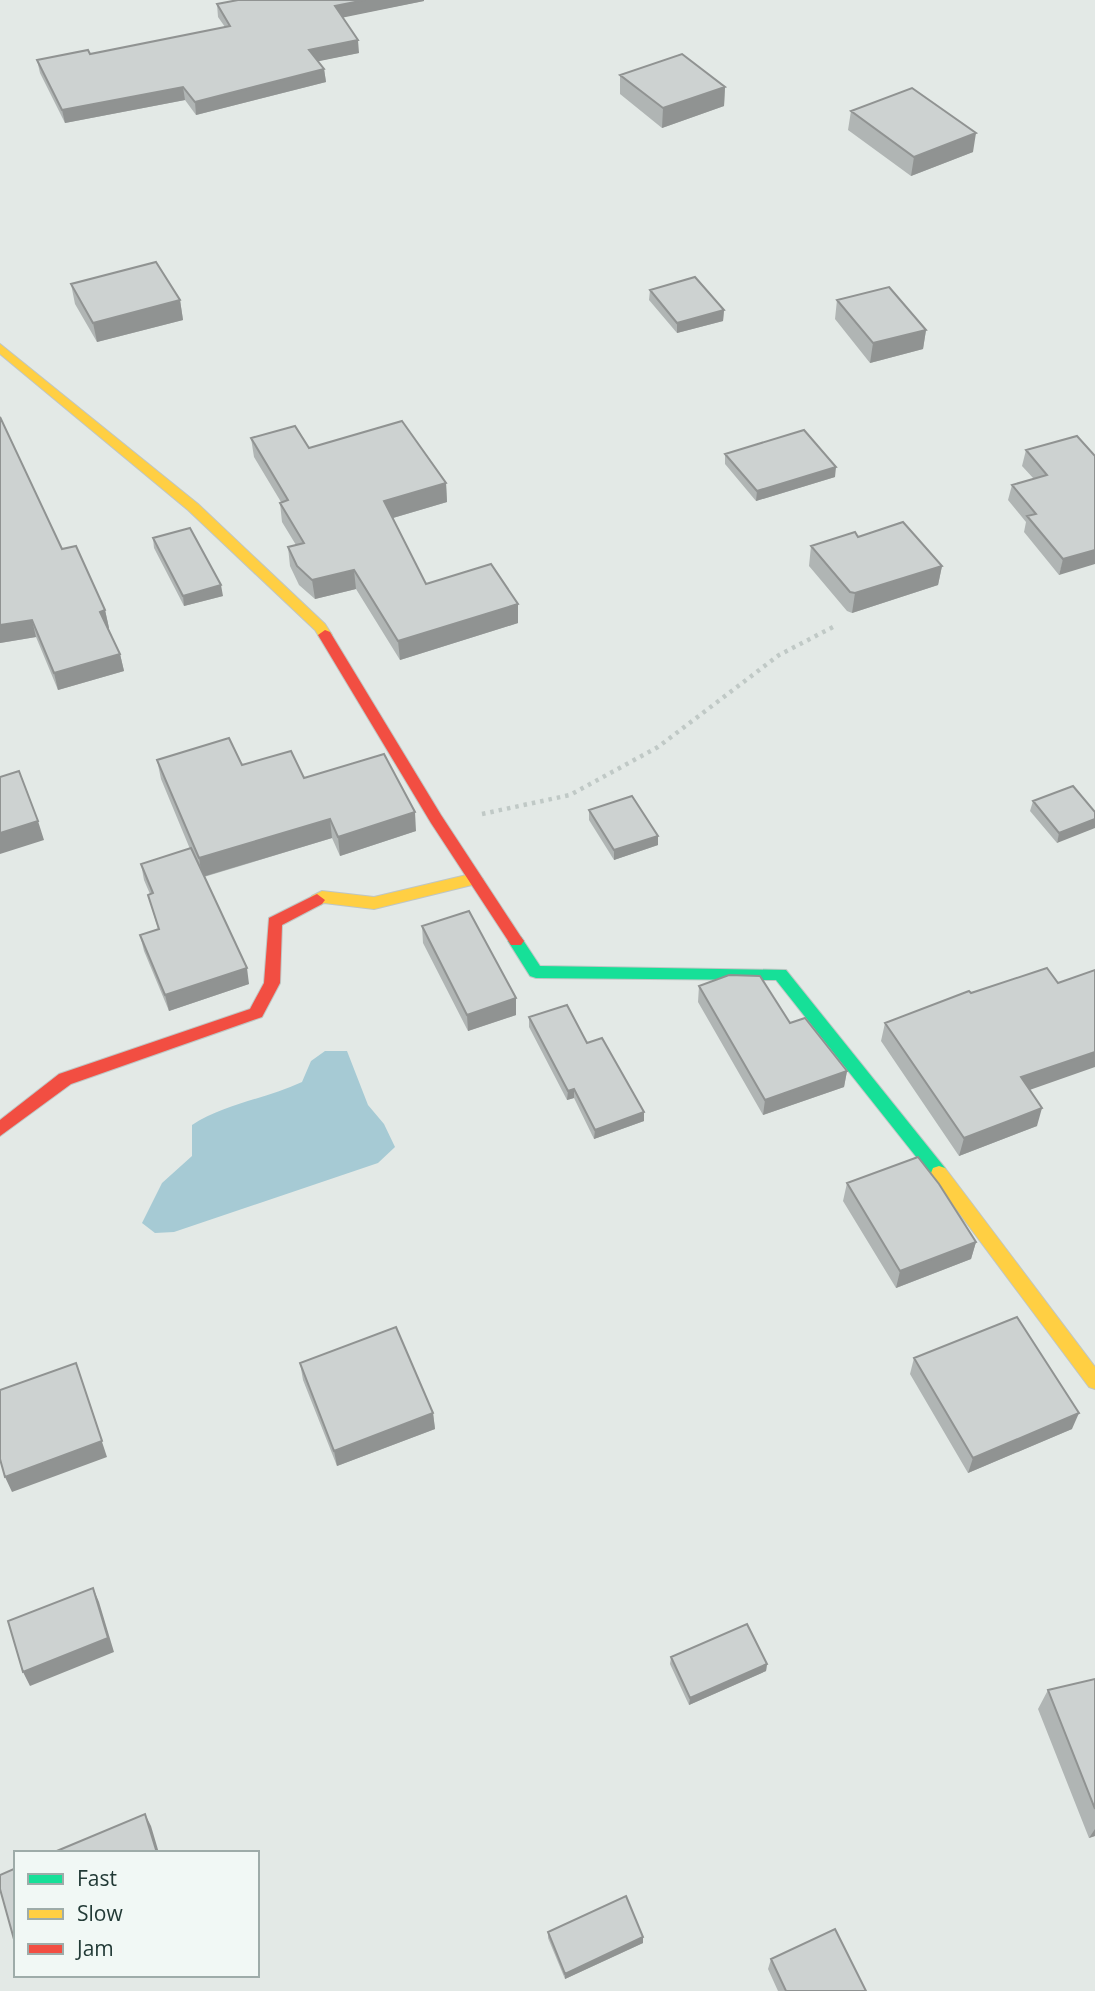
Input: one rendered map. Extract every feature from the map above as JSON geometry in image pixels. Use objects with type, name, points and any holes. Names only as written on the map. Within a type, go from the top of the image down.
[{"type":"street","points":[[0,348],[194,507],[320,627],[436,819],[536,972],[780,974],[958,1196],[1095,1381]]},
{"type":"street","points":[[0,1129],[65,1079],[256,1013],[272,983],[274,922],[321,897],[374,903],[475,879]]},
{"type":"path","points":[[436,819],[500,812],[570,794],[658,747],[779,655],[833,627]]},
{"type":"water","points":[[325,1051],[347,1051],[368,1105],[384,1124],[395,1147],[378,1163],[174,1232],[155,1233],[142,1223],[162,1183],[192,1156],[192,1125],[218,1111],[302,1082],[311,1061]]},
{"type":"building","points":[[238,0],[365,0],[335,6],[358,40],[309,50],[324,69],[195,102],[183,87],[62,110],[37,60],[88,50],[90,54],[230,26],[217,4]]},
{"type":"building","points":[[682,54],[725,87],[663,108],[620,75]]},
{"type":"building","points":[[912,88],[976,133],[914,157],[851,111]]},
{"type":"building","points":[[156,262],[180,300],[93,323],[71,284]]},
{"type":"building","points":[[695,277],[724,310],[677,323],[650,290]]},
{"type":"building","points":[[889,287],[926,330],[873,343],[837,300]]},
{"type":"building","points":[[0,417],[62,549],[76,546],[105,610],[100,612],[120,654],[54,673],[32,620],[0,625]]},
{"type":"building","points":[[402,421],[446,483],[384,501],[426,584],[491,564],[518,604],[398,641],[354,570],[312,580],[297,566],[288,547],[304,543],[280,503],[288,500],[251,438],[295,426],[309,448]]},
{"type":"building","points":[[804,430],[836,467],[757,491],[725,454]]},
{"type":"building","points":[[1077,436],[1095,456],[1095,550],[1063,559],[1027,516],[1036,514],[1012,485],[1047,475],[1026,450]]},
{"type":"building","points":[[903,522],[942,566],[855,593],[850,592],[811,546],[855,532],[858,537]]},
{"type":"building","points":[[190,528],[221,585],[183,596],[153,538]]},
{"type":"building","points":[[229,738],[242,765],[291,751],[304,778],[384,754],[415,812],[338,837],[330,819],[199,858],[157,760]]},
{"type":"building","points":[[19,771],[38,821],[0,833],[0,777]]},
{"type":"building","points":[[1073,786],[1095,812],[1095,819],[1059,833],[1033,801]]},
{"type":"building","points":[[632,796],[658,836],[614,850],[589,810]]},
{"type":"building","points":[[191,848],[247,968],[165,995],[140,935],[159,929],[148,895],[153,893],[141,864]]},
{"type":"building","points":[[469,911],[516,998],[467,1015],[422,926]]},
{"type":"building","points":[[1047,968],[1058,983],[1095,970],[1095,1052],[1021,1077],[1042,1108],[964,1138],[885,1023],[969,991],[971,993]]},
{"type":"building","points":[[729,975],[760,976],[790,1023],[805,1018],[847,1071],[765,1100],[699,986]]},
{"type":"building","points":[[567,1005],[587,1043],[602,1038],[644,1112],[595,1130],[574,1089],[568,1091],[529,1017]]},
{"type":"building","points":[[918,1157],[939,1184],[976,1242],[900,1271],[847,1183]]},
{"type":"building","points":[[1017,1317],[1079,1413],[973,1458],[914,1358]]},
{"type":"building","points":[[396,1327],[433,1413],[334,1451],[300,1363]]},
{"type":"building","points":[[76,1363],[102,1441],[5,1477],[0,1459],[0,1390]]},
{"type":"building","points":[[93,1588],[108,1638],[23,1672],[8,1621]]},
{"type":"building","points":[[747,1624],[767,1664],[690,1698],[671,1657]]},
{"type":"building","points":[[1095,1679],[1095,1809],[1048,1690]]},
{"type":"building","points":[[145,1814],[156,1851],[57,1851]]},
{"type":"building","points":[[14,1869],[14,1939],[0,1889],[0,1875]]},
{"type":"building","points":[[626,1896],[643,1937],[565,1974],[548,1932]]},
{"type":"building","points":[[835,1929],[866,1991],[786,1991],[771,1959]]},
{"type":"traffic: fast","points":[[516,941],[536,972],[780,974],[939,1173]]},
{"type":"traffic: slow","points":[[0,348],[193,507],[320,627],[325,635]]},
{"type":"traffic: slow","points":[[317,900],[322,897],[374,903],[475,879]]},
{"type":"traffic: slow","points":[[939,1173],[1095,1381]]},
{"type":"traffic: jam","points":[[325,635],[436,819],[516,941]]},
{"type":"traffic: jam","points":[[0,1129],[65,1079],[256,1013],[272,983],[274,922],[317,900]]}]
